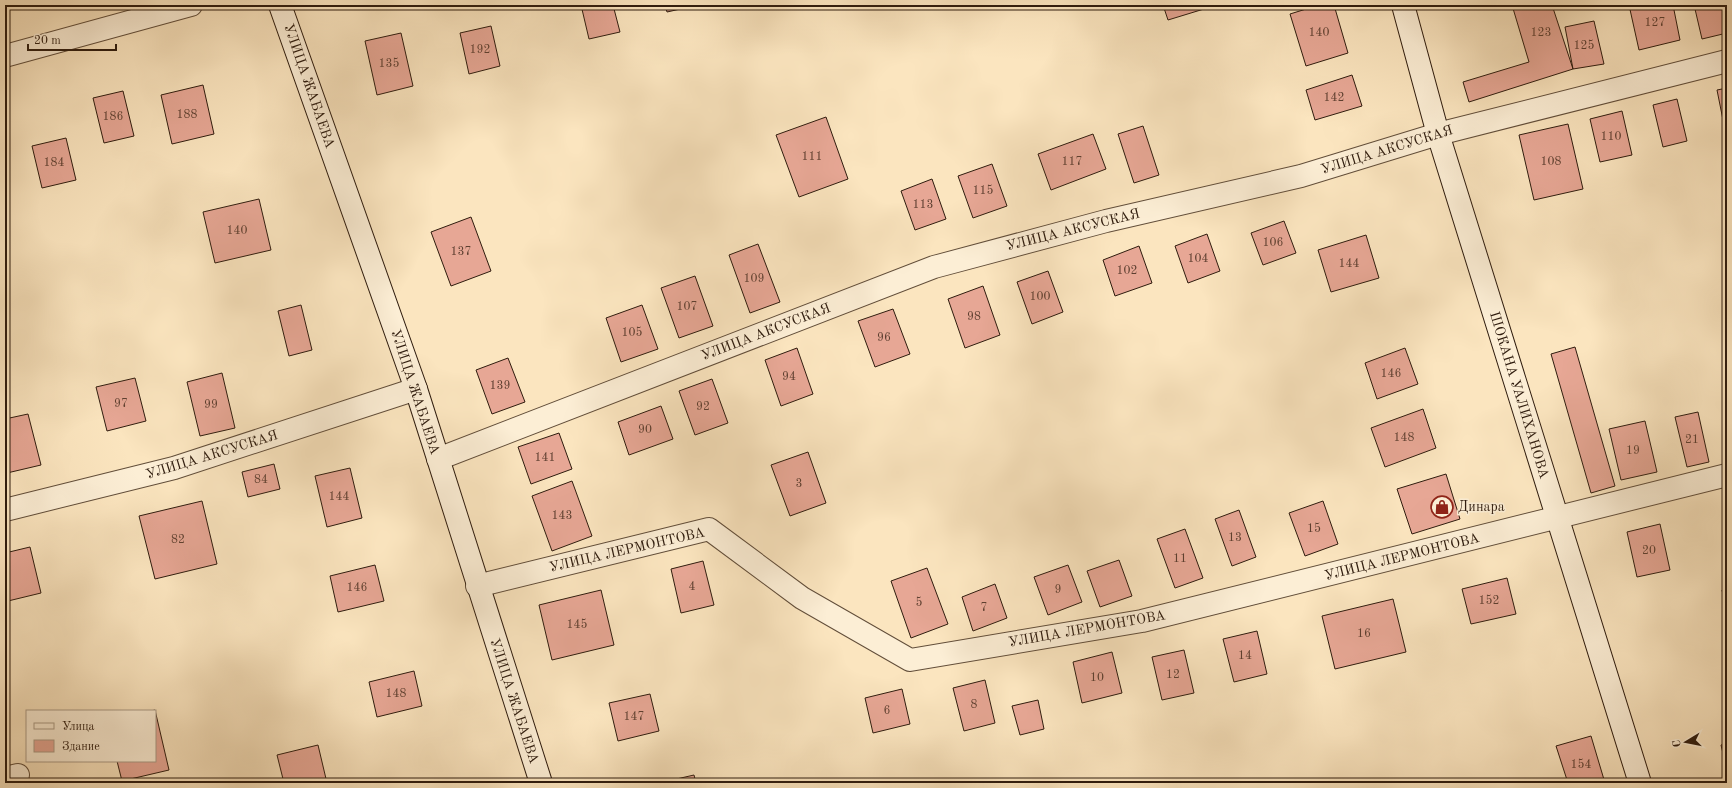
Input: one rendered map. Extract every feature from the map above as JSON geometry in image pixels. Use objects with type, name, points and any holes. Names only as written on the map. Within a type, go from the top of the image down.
[{"type":"street","points":[[5,56],[191,5]]},
{"type":"street","name":"УЛИЦА ЖАБАЕВА","points":[[280,5],[416,389],[477,586],[541,783]]},
{"type":"street","name":"ШОКАНА УАЛИХАНОВА","points":[[1404,5],[1438,134],[1640,783]]},
{"type":"street","name":"УЛИЦА АКСУСКАЯ","points":[[438,459],[934,267],[1106,221],[1301,176],[1438,134],[1727,61]]},
{"type":"street","name":"УЛИЦА АКСУСКАЯ","points":[[5,510],[174,468],[416,389]]},
{"type":"street","name":"УЛИЦА ЛЕРМОНТОВА","points":[[477,586],[709,528],[802,598],[910,660],[1142,621],[1727,475]]},
{"type":"building","points":[[581,5],[613,5],[620,32],[589,39]]},
{"type":"building","points":[[665,5],[698,5],[667,12]]},
{"type":"building","points":[[1163,5],[1217,5],[1168,20]]},
{"type":"building","points":[[1319,5],[1334,5],[1348,53],[1306,66],[1290,14]]},
{"type":"building","points":[[1512,5],[1552,5],[1573,69],[1469,102],[1463,82],[1529,62]]},
{"type":"building","points":[[1629,5],[1673,5],[1680,40],[1639,50]]},
{"type":"building","points":[[1711,5],[1727,5],[1727,33],[1702,39],[1695,9]]},
{"type":"building","points":[[1594,21],[1604,64],[1573,69],[1565,27]]},
{"type":"building","points":[[491,26],[500,66],[469,74],[460,33]]},
{"type":"building","points":[[401,33],[413,86],[377,95],[365,41]]},
{"type":"building","points":[[1352,75],[1362,106],[1315,120],[1306,90]]},
{"type":"building","points":[[203,85],[214,134],[172,144],[161,95]]},
{"type":"building","points":[[1727,88],[1727,124],[1724,125],[1717,90]]},
{"type":"building","points":[[123,91],[134,136],[104,143],[93,98]]},
{"type":"building","points":[[1677,99],[1687,141],[1663,147],[1653,105]]},
{"type":"building","points":[[1622,111],[1632,155],[1600,162],[1590,119]]},
{"type":"building","points":[[826,117],[848,179],[799,197],[776,135]]},
{"type":"building","points":[[1568,124],[1583,189],[1534,200],[1519,135]]},
{"type":"building","points":[[1143,126],[1159,175],[1134,183],[1118,134]]},
{"type":"building","points":[[1093,134],[1106,169],[1051,190],[1038,154]]},
{"type":"building","points":[[66,138],[76,180],[42,188],[32,146]]},
{"type":"building","points":[[992,164],[1007,206],[973,218],[958,176]]},
{"type":"building","points":[[932,179],[946,219],[915,230],[901,191]]},
{"type":"building","points":[[259,199],[271,250],[215,263],[203,212]]},
{"type":"building","points":[[471,217],[491,271],[451,286],[431,232]]},
{"type":"building","points":[[1284,221],[1296,253],[1263,265],[1251,233]]},
{"type":"building","points":[[1207,234],[1220,271],[1188,283],[1175,246]]},
{"type":"building","points":[[1366,235],[1379,278],[1331,292],[1318,250]]},
{"type":"building","points":[[758,244],[780,302],[750,313],[729,255]]},
{"type":"building","points":[[1139,246],[1152,283],[1115,296],[1103,260]]},
{"type":"building","points":[[1048,271],[1063,312],[1032,324],[1017,282]]},
{"type":"building","points":[[695,276],[713,326],[679,338],[661,288]]},
{"type":"building","points":[[983,286],[1000,335],[965,348],[948,299]]},
{"type":"building","points":[[301,305],[312,350],[289,356],[278,311]]},
{"type":"building","points":[[642,305],[658,349],[621,362],[606,318]]},
{"type":"building","points":[[893,309],[910,354],[875,367],[858,321]]},
{"type":"building","points":[[1575,347],[1615,486],[1591,493],[1551,354]]},
{"type":"building","points":[[797,348],[813,394],[781,406],[765,360]]},
{"type":"building","points":[[1405,348],[1418,384],[1377,399],[1365,363]]},
{"type":"building","points":[[508,358],[525,402],[492,414],[476,370]]},
{"type":"building","points":[[222,373],[235,428],[200,436],[187,382]]},
{"type":"building","points":[[135,378],[146,421],[107,431],[96,387]]},
{"type":"building","points":[[712,379],[728,423],[695,435],[679,391]]},
{"type":"building","points":[[661,406],[673,439],[629,455],[618,422]]},
{"type":"building","points":[[1423,409],[1436,448],[1385,467],[1371,428]]},
{"type":"building","points":[[1698,412],[1709,462],[1687,467],[1675,417]]},
{"type":"building","points":[[28,414],[41,465],[7,473],[5,466],[5,419]]},
{"type":"building","points":[[1645,421],[1657,472],[1621,480],[1609,429]]},
{"type":"building","points":[[559,433],[572,469],[531,484],[518,447]]},
{"type":"building","points":[[808,452],[826,503],[790,516],[771,465]]},
{"type":"building","points":[[274,464],[280,489],[248,497],[242,472]]},
{"type":"building","points":[[350,468],[362,518],[327,527],[315,476]]},
{"type":"building","points":[[1446,474],[1460,519],[1412,534],[1397,489]]},
{"type":"building","points":[[572,481],[592,536],[552,551],[532,496]]},
{"type":"building","points":[[202,501],[217,564],[155,579],[139,516]]},
{"type":"building","points":[[1323,501],[1338,544],[1305,556],[1289,513]]},
{"type":"building","points":[[1239,510],[1256,557],[1232,566],[1215,519]]},
{"type":"building","points":[[1660,524],[1670,570],[1637,577],[1627,532]]},
{"type":"building","points":[[1185,529],[1203,578],[1175,588],[1157,539]]},
{"type":"building","points":[[30,547],[41,593],[8,601],[5,588],[5,553]]},
{"type":"building","points":[[1119,560],[1132,596],[1100,607],[1087,571]]},
{"type":"building","points":[[703,561],[714,605],[681,613],[671,569]]},
{"type":"building","points":[[375,565],[384,601],[338,612],[330,576]]},
{"type":"building","points":[[1068,565],[1082,602],[1048,615],[1034,577]]},
{"type":"building","points":[[927,568],[948,624],[911,638],[891,581]]},
{"type":"building","points":[[1507,578],[1516,614],[1471,624],[1462,589]]},
{"type":"building","points":[[995,584],[1007,618],[973,631],[962,597]]},
{"type":"building","points":[[1727,589],[1727,614],[1722,590]]},
{"type":"building","points":[[601,590],[614,645],[552,660],[539,605]]},
{"type":"building","points":[[1393,599],[1406,652],[1335,669],[1322,616]]},
{"type":"building","points":[[1257,631],[1267,674],[1234,682],[1223,639]]},
{"type":"building","points":[[1184,650],[1194,693],[1162,700],[1152,657]]},
{"type":"building","points":[[1112,652],[1122,693],[1082,703],[1073,662]]},
{"type":"building","points":[[414,671],[422,706],[377,717],[369,682]]},
{"type":"building","points":[[985,680],[995,723],[964,731],[953,688]]},
{"type":"building","points":[[902,689],[910,724],[873,733],[865,698]]},
{"type":"building","points":[[650,694],[659,731],[618,741],[609,703]]},
{"type":"building","points":[[1038,700],[1044,729],[1020,735],[1012,706]]},
{"type":"building","points":[[156,714],[169,770],[122,781],[117,762],[156,762]]},
{"type":"building","points":[[1591,736],[1605,783],[1568,783],[1556,746]]},
{"type":"building","points":[[1727,743],[1727,770],[1721,745]]},
{"type":"building","points":[[318,745],[327,783],[284,783],[277,755]]},
{"type":"building","points":[[694,775],[696,783],[659,783]]},
{"type":"place","name":"Динара","points":[[1442,507]]}]
